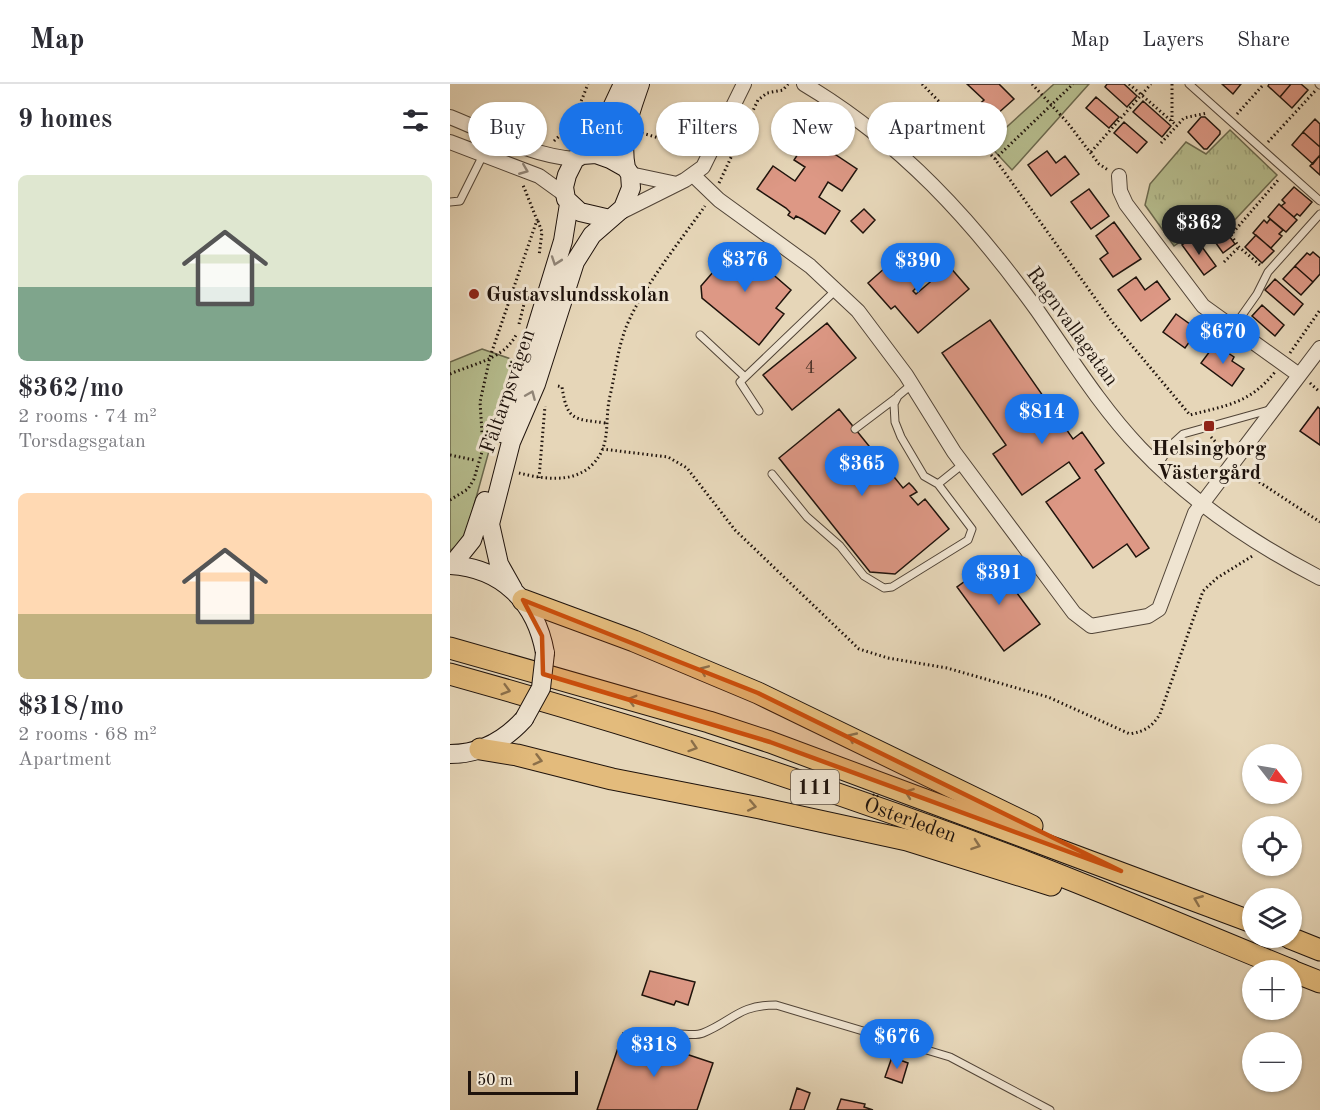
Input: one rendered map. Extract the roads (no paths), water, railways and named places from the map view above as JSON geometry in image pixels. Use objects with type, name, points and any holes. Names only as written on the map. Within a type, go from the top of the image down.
[{"type":"main road","points":[[623,84],[594,141],[567,175],[567,199],[586,215],[614,216],[630,195],[623,148],[625,127],[640,84]]},
{"type":"main road","points":[[579,157],[603,156],[628,171]]},
{"type":"main road","name":"Fältarpsvägen","points":[[451,565],[465,552],[479,522],[543,298],[563,241],[567,199]]},
{"type":"main road","name":"Fältarpsvägen","points":[[480,749],[504,737],[524,719],[540,688],[544,653],[537,621],[499,564],[490,524],[496,495],[511,442],[536,384],[575,262],[592,235],[614,216]]},
{"type":"main road","points":[[451,565],[485,572],[518,594],[758,693],[924,771],[1121,871]]},
{"type":"main road","name":"Österleden","points":[[450,648],[709,722],[1121,871],[1242,918]]},
{"type":"main road","name":"Österleden","points":[[450,675],[573,709],[767,770],[1029,863],[1265,960]]},
{"type":"main road","points":[[450,754],[480,749],[517,755],[612,779],[907,840],[1172,921]]},
{"type":"main road","points":[[1302,943],[1320,950]]},
{"type":"main road","name":"Österleden","points":[[1302,975],[1320,982]]},
{"type":"street","points":[[614,216],[677,184],[703,167],[711,155],[744,84]]},
{"type":"street","name":"Ragnvallagatan","points":[[804,84],[878,134],[942,192],[1006,269],[1114,418],[1158,465],[1202,504],[1266,549],[1320,578]]},
{"type":"street","points":[[450,117],[533,151],[553,157],[579,157]]},
{"type":"street","points":[[450,142],[468,149]]},
{"type":"street","points":[[486,156],[545,179],[567,199]]},
{"type":"street","points":[[628,171],[677,184]]},
{"type":"street","points":[[693,175],[712,195],[778,241],[837,289],[882,342],[963,464],[1074,613],[1083,622],[1096,626],[1148,616],[1159,609],[1191,522],[1202,504],[1320,348]]},
{"type":"street","points":[[1119,176],[1120,191],[1126,204],[1203,306],[1299,375]]},
{"type":"lane","points":[[1189,84],[1320,201]]},
{"type":"lane","points":[[450,202],[460,201],[466,194],[483,156]]},
{"type":"lane","points":[[1233,328],[1257,294],[1268,272],[1320,214]]},
{"type":"lane","points":[[759,411],[740,382],[837,289]]},
{"type":"lane","points":[[700,335],[745,377]]},
{"type":"lane","points":[[855,429],[912,385]]},
{"type":"lane","points":[[772,474],[807,517],[840,546],[864,576],[884,588],[892,587],[968,540],[972,534],[938,484],[924,476],[901,437],[893,411],[898,396]]},
{"type":"lane","points":[[1158,465],[1177,438],[1202,428],[1274,408]]},
{"type":"lane","points":[[938,484],[963,464]]},
{"type":"lane","points":[[679,1034],[701,1034],[736,1012],[757,1005],[776,1005],[950,1057],[1050,1110]]},
{"type":"place","name":"Gustavslundsskolan","points":[[474,294]]},
{"type":"place","name":"Helsingborg Västergård","points":[[1209,426]]}]
